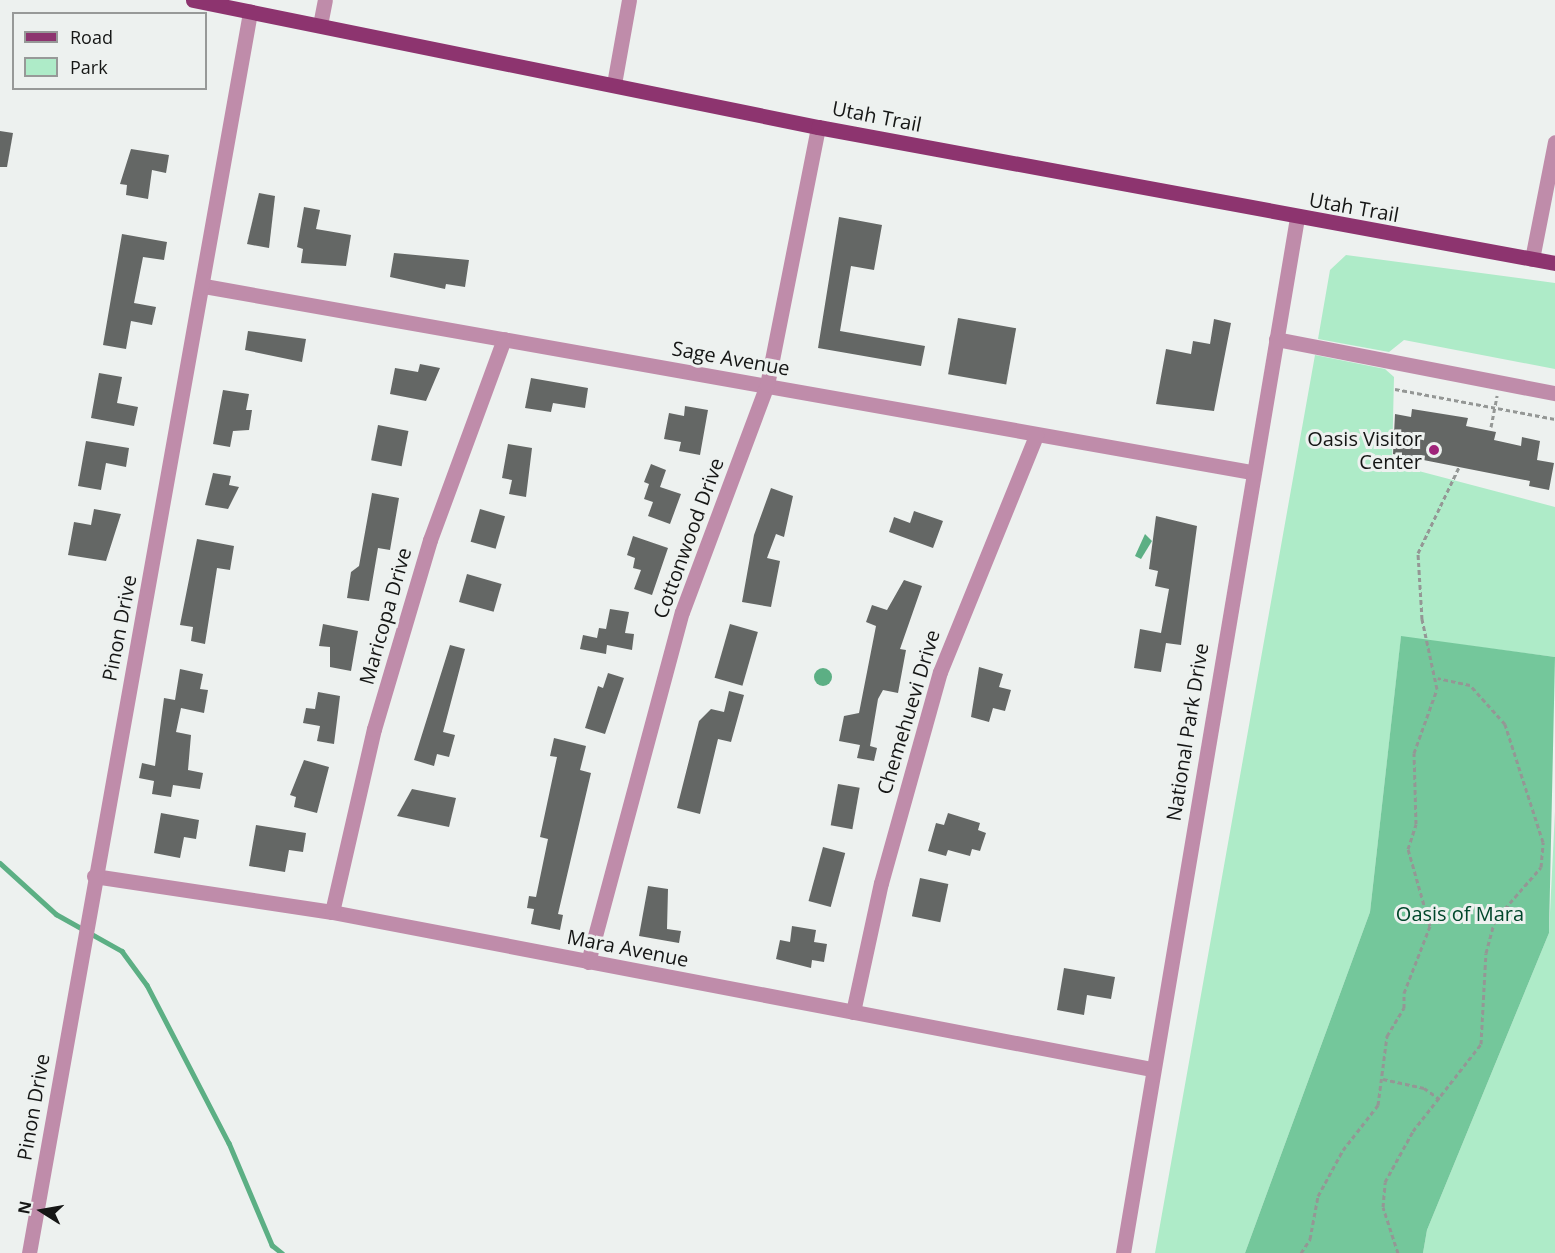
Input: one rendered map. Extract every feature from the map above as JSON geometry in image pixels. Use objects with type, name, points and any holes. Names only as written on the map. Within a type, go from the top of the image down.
[{"type":"main road","name":"Utah Trail","points":[[193,0],[818,126],[1297,218],[1555,263]]},
{"type":"street","points":[[320,25],[325,0]]},
{"type":"street","points":[[614,84],[629,0]]},
{"type":"street","name":"Pinon Drive","points":[[29,1253],[94,876],[204,286],[250,12]]},
{"type":"street","name":"Cottonwood Drive","points":[[588,962],[682,612],[768,385],[818,126]]},
{"type":"street","points":[[1532,259],[1555,142]]},
{"type":"street","name":"National Park Drive","points":[[1123,1253],[1251,472],[1297,218]]},
{"type":"street","name":"Sage Avenue","points":[[204,286],[1251,472]]},
{"type":"street","name":"Maricopa Drive","points":[[332,912],[374,729],[429,540],[504,339]]},
{"type":"street","points":[[1276,339],[1555,393]]},
{"type":"street","name":"Chemehuevi Drive","points":[[853,1012],[881,883],[939,672],[1036,435]]},
{"type":"street","name":"Mara Avenue","points":[[94,876],[332,912],[1152,1069]]},
{"type":"path","points":[[1491,427],[1500,382]]},
{"type":"path","points":[[1395,389],[1555,419]]},
{"type":"path","points":[[1301,1253],[1310,1239],[1318,1196],[1343,1150],[1378,1105],[1387,1036],[1404,1008],[1404,993],[1430,926],[1408,849],[1416,824],[1414,753],[1433,708],[1437,678],[1422,619],[1419,553],[1459,467]]},
{"type":"path","points":[[1398,1253],[1383,1208],[1385,1182],[1413,1131],[1481,1044],[1486,952],[1495,920],[1541,867],[1543,842],[1505,723],[1470,685],[1437,678]]},
{"type":"path","points":[[1383,1079],[1424,1088],[1440,1099]]},
{"type":"green space","points":[[1346,255],[1555,283],[1555,369],[1404,340],[1389,352],[1318,339],[1330,270]]},
{"type":"green space","points":[[1315,355],[1385,369],[1394,377],[1392,464],[1555,507],[1555,657],[1401,637],[1370,912],[1245,1253],[1155,1253]]},
{"type":"green space","name":"Oasis of Mara","points":[[1401,636],[1555,657],[1549,933],[1427,1230],[1423,1253],[1245,1253],[1370,912]]},
{"type":"green space","points":[[1555,811],[1555,1253],[1423,1253],[1427,1230],[1549,933]]},
{"type":"shaded area","points":[[1145,534],[1152,541],[1141,559],[1135,556]]},
{"type":"shaded area","points":[[823,668],[829,671],[832,677],[829,683],[823,686],[817,683],[814,677],[817,671]]},
{"type":"building","points":[[0,131],[13,133],[7,167],[0,167]]},
{"type":"building","points":[[131,149],[169,155],[166,173],[152,170],[148,199],[126,195],[127,185],[120,184]]},
{"type":"building","points":[[259,193],[275,196],[269,248],[247,244]]},
{"type":"building","points":[[304,207],[320,210],[316,229],[351,235],[346,266],[301,263],[303,249],[297,247]]},
{"type":"building","points":[[839,217],[882,225],[874,270],[851,266],[840,331],[925,346],[921,366],[818,348]]},
{"type":"building","points":[[122,234],[167,242],[164,260],[143,257],[134,303],[156,307],[152,325],[131,321],[126,349],[103,345]]},
{"type":"building","points":[[394,253],[469,260],[465,287],[446,284],[445,289],[390,277]]},
{"type":"building","points":[[958,318],[1016,328],[1006,384],[948,374]]},
{"type":"building","points":[[1214,319],[1231,323],[1214,411],[1156,404],[1166,349],[1191,354],[1193,341],[1210,344]]},
{"type":"building","points":[[248,331],[306,339],[302,362],[245,350]]},
{"type":"building","points":[[420,364],[440,368],[426,401],[390,394],[395,368],[418,372]]},
{"type":"building","points":[[99,373],[122,377],[117,403],[138,407],[134,426],[91,418]]},
{"type":"building","points":[[531,378],[588,388],[585,408],[553,403],[551,412],[525,408]]},
{"type":"building","points":[[223,390],[249,394],[246,410],[252,410],[249,430],[233,431],[230,447],[213,444]]},
{"type":"building","points":[[685,406],[708,410],[700,455],[679,451],[681,442],[664,439],[669,413],[684,416]]},
{"type":"building","name":"Oasis Visitor Center","points":[[1412,409],[1468,418],[1466,426],[1496,432],[1494,440],[1521,446],[1522,437],[1540,441],[1537,460],[1554,463],[1549,490],[1529,486],[1530,481],[1393,454],[1395,414],[1411,417]]},
{"type":"building","points":[[378,425],[408,431],[402,466],[371,460]]},
{"type":"building","points":[[86,441],[129,448],[126,467],[106,463],[101,490],[78,486]]},
{"type":"building","points":[[508,444],[532,448],[526,497],[509,494],[512,480],[502,478]]},
{"type":"building","points":[[651,464],[666,470],[660,487],[681,494],[670,524],[648,516],[653,502],[644,499],[649,484],[644,482]]},
{"type":"building","points":[[213,473],[231,476],[229,485],[239,487],[228,509],[205,505]]},
{"type":"building","points":[[771,488],[793,496],[784,537],[776,534],[767,558],[780,561],[771,607],[742,602],[754,535]]},
{"type":"building","points":[[372,493],[399,498],[390,550],[378,548],[369,601],[347,598],[351,572],[359,566]]},
{"type":"building","points":[[94,509],[121,514],[106,561],[68,555],[74,522],[91,525]]},
{"type":"building","points":[[480,509],[505,516],[496,549],[471,542]]},
{"type":"building","points":[[914,511],[943,521],[933,548],[889,532],[894,517],[910,523]]},
{"type":"building","points":[[1156,516],[1197,526],[1181,645],[1166,643],[1161,672],[1134,668],[1140,629],[1161,633],[1169,589],[1155,586],[1158,571],[1149,569]]},
{"type":"building","points":[[633,536],[668,548],[652,595],[634,589],[641,570],[633,568],[635,558],[627,555]]},
{"type":"building","points":[[197,539],[234,546],[230,570],[217,568],[205,644],[191,641],[193,627],[180,625]]},
{"type":"building","points":[[467,574],[502,584],[494,612],[459,602]]},
{"type":"building","points":[[904,580],[922,586],[900,649],[906,650],[898,693],[883,690],[878,699],[870,746],[877,748],[874,761],[857,758],[860,745],[839,741],[844,716],[859,713],[876,626],[866,622],[872,605],[887,610]]},
{"type":"building","points":[[610,609],[629,612],[625,633],[634,634],[632,650],[607,645],[606,654],[580,649],[583,635],[597,638],[599,628],[606,629]]},
{"type":"building","points":[[323,624],[358,631],[351,671],[330,667],[330,647],[319,646]]},
{"type":"building","points":[[730,624],[758,632],[742,686],[715,678]]},
{"type":"building","points":[[450,645],[465,649],[443,732],[455,735],[449,757],[437,754],[434,766],[414,760]]},
{"type":"building","points":[[979,667],[1003,674],[999,687],[1011,690],[1005,711],[993,708],[989,722],[971,717]]},
{"type":"building","points":[[180,669],[203,674],[200,689],[208,690],[204,713],[181,708],[176,732],[191,735],[188,770],[203,773],[200,789],[173,785],[171,797],[152,794],[154,781],[139,778],[142,763],[155,766],[164,698],[175,700]]},
{"type":"building","points":[[608,673],[624,678],[605,734],[585,728],[598,686],[603,688]]},
{"type":"building","points":[[729,691],[744,695],[731,742],[718,739],[700,814],[677,808],[699,721],[711,709],[724,712]]},
{"type":"building","points":[[318,692],[340,696],[334,744],[317,741],[320,726],[303,723],[306,708],[315,709]]},
{"type":"building","points":[[554,738],[586,746],[580,770],[591,773],[558,914],[563,915],[560,930],[531,924],[534,909],[527,908],[529,896],[536,897],[548,839],[540,837],[557,757],[550,756]]},
{"type":"building","points":[[304,760],[329,767],[317,813],[294,807],[296,797],[290,795]]},
{"type":"building","points":[[838,784],[860,788],[852,829],[831,825]]},
{"type":"building","points":[[412,789],[456,798],[449,827],[397,816]]},
{"type":"building","points":[[161,813],[199,820],[196,839],[184,837],[180,858],[154,853]]},
{"type":"building","points":[[948,813],[980,823],[978,830],[986,833],[980,851],[972,849],[970,856],[948,850],[946,856],[928,851],[936,823],[944,825]]},
{"type":"building","points":[[256,825],[306,833],[303,852],[289,850],[285,872],[249,866]]},
{"type":"building","points":[[823,847],[845,853],[831,907],[809,901]]},
{"type":"building","points":[[920,878],[948,884],[940,922],[912,916]]},
{"type":"building","points":[[648,886],[668,889],[667,929],[681,931],[679,943],[639,936]]},
{"type":"building","points":[[792,926],[816,930],[814,942],[827,944],[824,962],[812,960],[811,968],[776,959],[780,940],[790,942]]},
{"type":"building","points":[[1064,968],[1115,977],[1111,999],[1087,995],[1084,1015],[1057,1010]]},
{"type":"waterway","points":[[0,863],[56,914],[122,951],[147,985],[229,1143],[272,1245],[282,1253]]},
{"type":"place","name":"Oasis Visitor Center","points":[[1434,450]]}]
